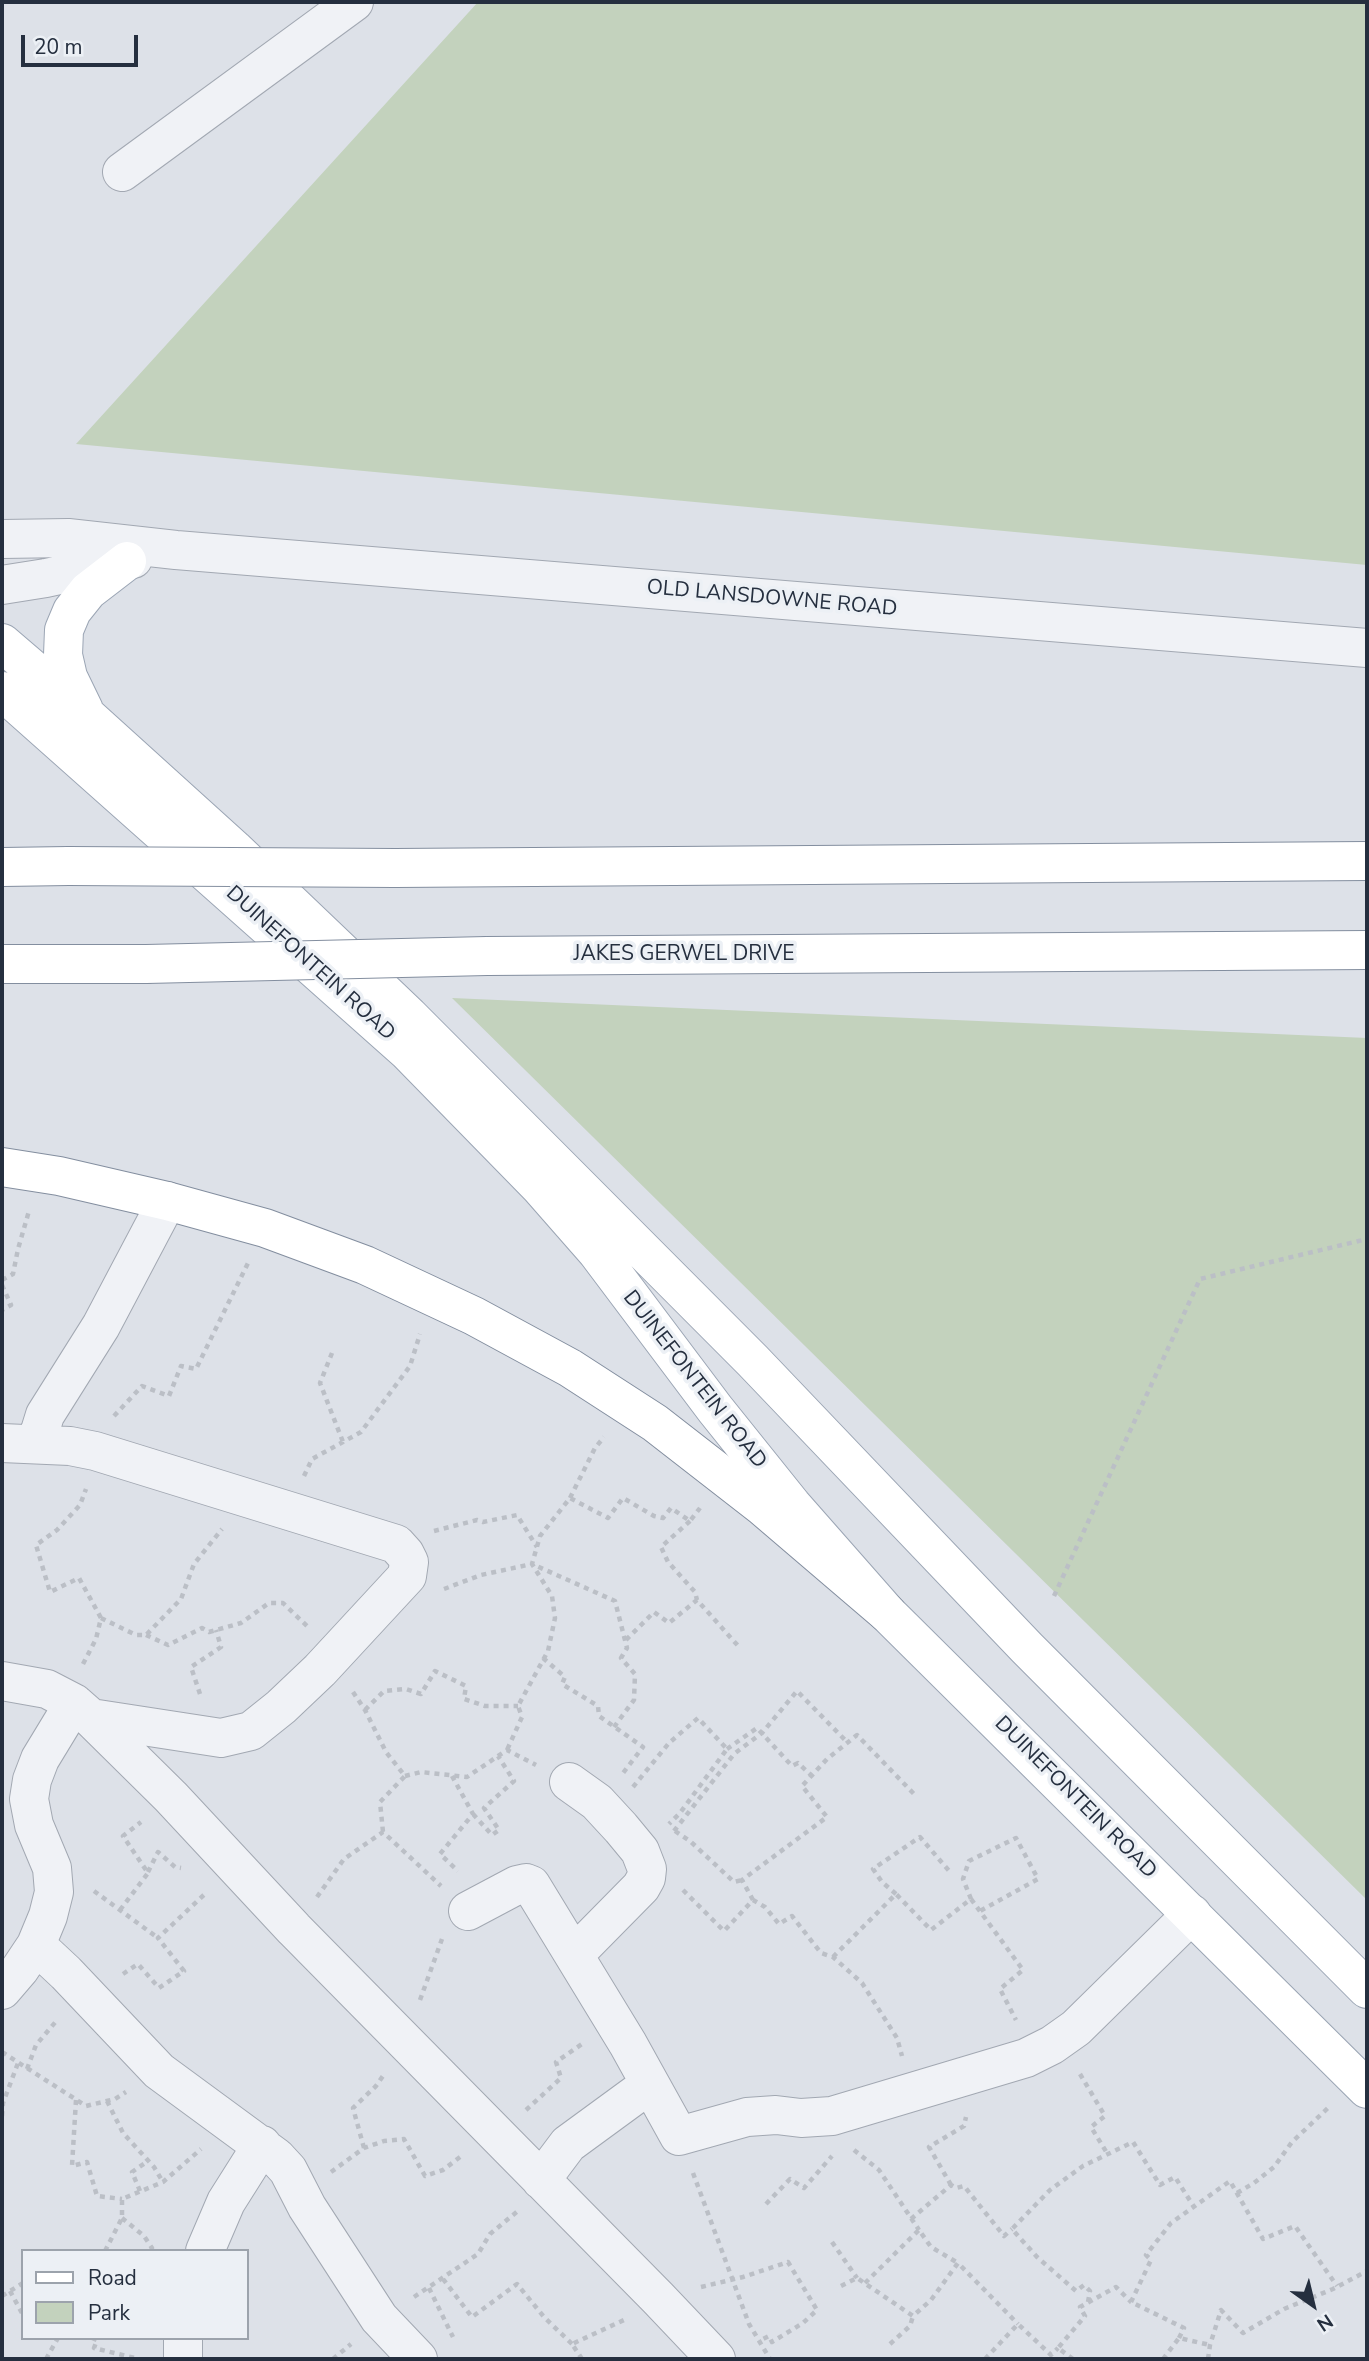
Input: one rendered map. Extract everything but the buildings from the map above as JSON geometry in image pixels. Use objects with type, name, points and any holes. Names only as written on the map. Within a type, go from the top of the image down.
[{"type":"main road","points":[[86,715],[68,677],[63,655],[64,631],[72,611],[88,591],[127,561]]},
{"type":"main road","name":"DUINEFONTEIN ROAD","points":[[2,643],[86,715],[244,859],[532,1137],[753,1361],[1027,1648],[1367,1989]]},
{"type":"main road","name":"DUINEFONTEIN ROAD","points":[[2,691],[407,1051],[540,1187],[597,1252],[715,1409],[792,1505],[887,1613],[1362,2085]]},
{"type":"main road","points":[[2,867],[395,868],[1367,861]]},
{"type":"main road","name":"JAKES GERWEL DRIVE","points":[[2,964],[146,964],[487,956],[1367,950]]},
{"type":"main road","points":[[20,1170],[167,1201],[265,1228],[365,1265],[474,1316],[570,1368],[655,1423],[887,1613]]},
{"type":"street","points":[[122,172],[354,2]]},
{"type":"street","name":"OLD LANSDOWNE ROAD","points":[[2,539],[68,538],[176,550],[1367,648]]},
{"type":"street","name":"OLD LANSDOWNE ROAD","points":[[2,584],[46,578],[176,550]]},
{"type":"street","points":[[19,1443],[45,1415],[101,1326],[167,1201]]},
{"type":"street","points":[[19,1443],[70,1446],[95,1451],[396,1544],[405,1554],[408,1569],[330,1658],[281,1707],[251,1731],[221,1738],[82,1711]]},
{"type":"street","points":[[2,1681],[47,1689],[82,1711],[172,1797],[294,1929],[716,2359]]},
{"type":"street","points":[[2,1990],[36,1945],[54,1892],[52,1868],[34,1825],[16,1797],[33,1780],[40,1759],[82,1711]]},
{"type":"street","points":[[569,1782],[597,1802],[643,1869],[574,1955]]},
{"type":"street","points":[[477,1905],[517,1885],[531,1885],[679,2136],[747,2117],[776,2115],[801,2118],[838,2129],[912,2090],[1026,2058],[1076,2028],[1192,1914]]},
{"type":"street","points":[[36,1945],[101,1985],[159,2071],[262,2145],[288,2170],[307,2207],[379,2318],[418,2359]]},
{"type":"street","points":[[541,2180],[568,2144],[650,2084]]},
{"type":"street","points":[[206,2249],[226,2203],[262,2145]]},
{"type":"street","points":[[183,2340],[183,2359]]},
{"type":"path","points":[[2,1280],[13,1274],[20,1170]]},
{"type":"path","points":[[1054,1596],[1200,1279],[1367,1239]]},
{"type":"path","points":[[2,1285],[11,1305],[2,1310]]},
{"type":"path","points":[[289,1512],[312,1459],[361,1432],[410,1366],[420,1333],[396,1317],[414,1287]]},
{"type":"path","points":[[332,1353],[320,1383],[343,1442]]},
{"type":"path","points":[[532,1564],[540,1536],[570,1498],[595,1448],[630,1407]]},
{"type":"path","points":[[724,1477],[690,1521],[661,1547],[668,1562],[695,1592],[697,1600],[740,1648]]},
{"type":"path","points":[[570,1498],[608,1518],[623,1498],[654,1516],[663,1518],[671,1508],[690,1521]]},
{"type":"path","points":[[146,1635],[181,1599],[194,1564],[246,1499]]},
{"type":"path","points":[[537,1548],[517,1515],[483,1522],[477,1520],[433,1531],[408,1569],[445,1590],[481,1574],[532,1564],[615,1601],[627,1648],[621,1658],[635,1674],[634,1700],[614,1727]]},
{"type":"path","points":[[477,1905],[383,1832],[380,1802],[405,1776],[421,1772],[467,1777],[506,1750],[522,1717],[518,1706],[548,1651],[555,1618],[552,1595],[532,1564]]},
{"type":"path","points":[[626,1641],[654,1612],[668,1623],[697,1600]]},
{"type":"path","points":[[101,1618],[136,1635],[146,1635],[168,1645],[202,1628],[209,1632],[241,1623],[269,1603],[283,1603],[321,1640],[365,1710],[386,1752],[405,1776]]},
{"type":"path","points":[[201,1697],[191,1667],[221,1647],[216,1630]]},
{"type":"path","points":[[543,1658],[565,1677],[562,1684],[598,1706],[599,1716],[643,1747],[621,1776],[632,1788],[669,1743],[698,1718],[727,1749]]},
{"type":"path","points":[[365,1710],[384,1690],[406,1689],[421,1694],[435,1671],[466,1686],[464,1699],[485,1706],[518,1706]]},
{"type":"path","points":[[643,1869],[734,1754],[762,1733],[797,1691],[848,1743]]},
{"type":"path","points":[[643,1869],[727,1749],[757,1728],[792,1766],[799,1763],[812,1776]]},
{"type":"path","points":[[674,1830],[690,1841],[734,1882],[742,1880],[827,1817],[802,1786],[827,1759],[857,1735],[915,1795]]},
{"type":"path","points":[[506,1750],[569,1782]]},
{"type":"path","points":[[452,1775],[473,1814],[492,1835],[499,1830],[484,1808],[514,1781],[498,1756]]},
{"type":"path","points":[[148,1872],[123,1836],[172,1797]]},
{"type":"path","points":[[473,1814],[448,1841],[440,1854],[477,1905]]},
{"type":"path","points":[[294,1929],[344,1859],[383,1832]]},
{"type":"path","points":[[950,1872],[920,1837],[873,1869],[882,1882],[931,1930],[971,1899]]},
{"type":"path","points":[[979,1912],[1038,1879],[1016,1838],[969,1861],[963,1879],[979,1912],[1023,1970],[999,1989],[1019,2025],[1051,2045],[1105,2116],[1091,2127],[1107,2153]]},
{"type":"path","points":[[120,1910],[148,1872],[158,1852],[175,1867],[183,1868]]},
{"type":"path","points":[[27,2069],[36,2045],[101,1985],[138,1964],[159,1988],[184,1971],[158,1938],[76,1877],[52,1868]]},
{"type":"path","points":[[643,1869],[683,1889],[724,1931],[753,1900]]},
{"type":"path","points":[[742,1880],[753,1900],[765,1907],[779,1924],[792,1916],[821,1953],[833,1957],[862,1983],[897,2038],[912,2090]]},
{"type":"path","points":[[158,1938],[211,1888],[202,1882]]},
{"type":"path","points":[[833,1957],[896,1894]]},
{"type":"path","points":[[2,2052],[86,2106],[115,2099],[159,2071]]},
{"type":"path","points":[[2,2116],[3,2103],[18,2063]]},
{"type":"path","points":[[976,2072],[964,2126],[929,2147],[951,2185],[956,2188],[964,2186],[1004,2236],[1050,2190],[1107,2153],[1133,2142],[1160,2185],[1175,2177],[1194,2207]]},
{"type":"path","points":[[1237,2193],[1274,2167],[1292,2142],[1362,2085]]},
{"type":"path","points":[[76,2099],[72,2166],[87,2162],[97,2196],[122,2199],[163,2182],[207,2144],[226,2119]]},
{"type":"path","points":[[107,2101],[123,2133],[163,2182]]},
{"type":"path","points":[[766,2204],[790,2179],[804,2188],[838,2129],[879,2170],[931,2247],[958,2263],[1051,2355],[1086,2316],[1080,2307],[1116,2287],[1131,2302],[1184,2328],[1163,2359]]},
{"type":"path","points":[[679,2136],[749,2324],[770,2359]]},
{"type":"path","points":[[140,2191],[132,2172],[148,2161]]},
{"type":"path","points":[[478,2254],[490,2234],[530,2202],[541,2180]]},
{"type":"path","points":[[1131,2302],[1151,2260],[1146,2255],[1171,2224],[1230,2181],[1263,2239],[1294,2226],[1337,2286]]},
{"type":"path","points":[[911,2219],[951,2185]]},
{"type":"path","points":[[106,2249],[122,2218],[122,2199]]},
{"type":"path","points":[[122,2218],[144,2236],[152,2249]]},
{"type":"path","points":[[1012,2229],[1037,2257],[1076,2291],[1084,2285],[1090,2291],[1088,2302]]},
{"type":"path","points":[[865,2283],[919,2230]]},
{"type":"path","points":[[831,2242],[857,2278],[913,2316]]},
{"type":"path","points":[[890,2344],[910,2326],[913,2316],[931,2300],[958,2263]]},
{"type":"path","points":[[1208,2359],[1221,2310],[1243,2333],[1284,2309],[1367,2271]]},
{"type":"path","points":[[841,2286],[857,2278]]},
{"type":"path","points":[[443,2279],[472,2317],[517,2284],[544,2317],[572,2343]]},
{"type":"path","points":[[2,2296],[21,2284]]},
{"type":"path","points":[[10,2291],[21,2311]]},
{"type":"path","points":[[985,2359],[1018,2324]]},
{"type":"path","points":[[1179,2338],[1210,2345]]},
{"type":"path","points":[[46,2359],[57,2340]]},
{"type":"path","points":[[97,2340],[94,2348],[139,2359]]},
{"type":"path","points":[[1058,2348],[1069,2358]]},
{"type":"green space","points":[[478,2],[1367,2],[1367,565],[76,444]]},
{"type":"green space","points":[[452,998],[1367,1038],[1367,1900]]}]
